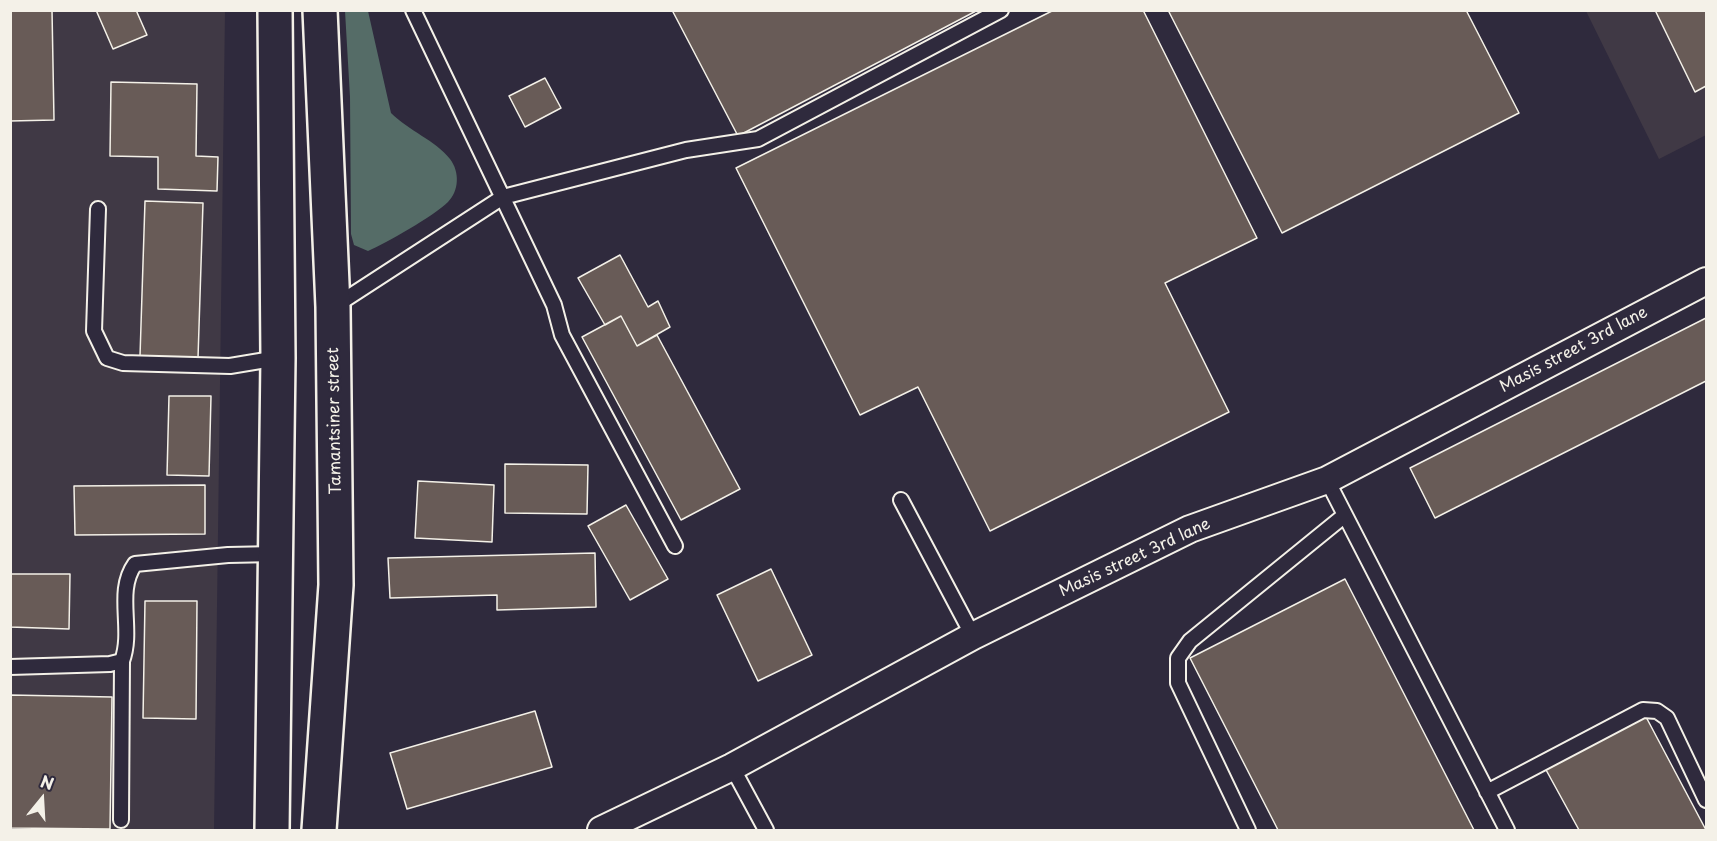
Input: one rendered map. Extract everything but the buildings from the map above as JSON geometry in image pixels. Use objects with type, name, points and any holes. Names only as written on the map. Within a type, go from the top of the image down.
[{"type":"main road","points":[[272,831],[278,358],[275,10]]},
{"type":"main road","name":"Tamantsiner street","points":[[319,831],[336,585],[333,307],[320,10]]},
{"type":"street","name":"Masis street 3rd lane","points":[[601,831],[732,767],[974,636],[1190,530],[1327,480],[1707,281]]},
{"type":"lane","points":[[413,10],[554,305],[562,334],[675,546]]},
{"type":"lane","points":[[333,307],[503,198],[686,150],[758,139],[1000,10]]},
{"type":"lane","points":[[98,209],[94,331],[107,358],[123,363],[230,366],[278,358]]},
{"type":"lane","points":[[1327,480],[1507,831]]},
{"type":"lane","points":[[901,500],[974,636]]},
{"type":"lane","points":[[1248,831],[1178,683],[1178,658],[1190,641],[1345,515]]},
{"type":"lane","points":[[121,820],[122,661],[127,647],[126,586],[135,564],[228,555],[275,554]]},
{"type":"lane","points":[[10,668],[110,664],[122,661]]},
{"type":"lane","points":[[1487,792],[1643,710],[1657,711],[1667,718],[1707,800]]},
{"type":"lane","points":[[732,767],[766,831]]},
{"type":"shaded area","points":[[10,11],[225,11],[214,830],[11,830]]},
{"type":"shaded area","points":[[1586,11],[1706,11],[1706,135],[1659,159]]},
{"type":"green space","points":[[345,11],[368,11],[391,113],[444,152],[453,164],[457,175],[452,198],[441,208],[410,229],[368,251],[354,245],[351,234],[350,97]]}]
